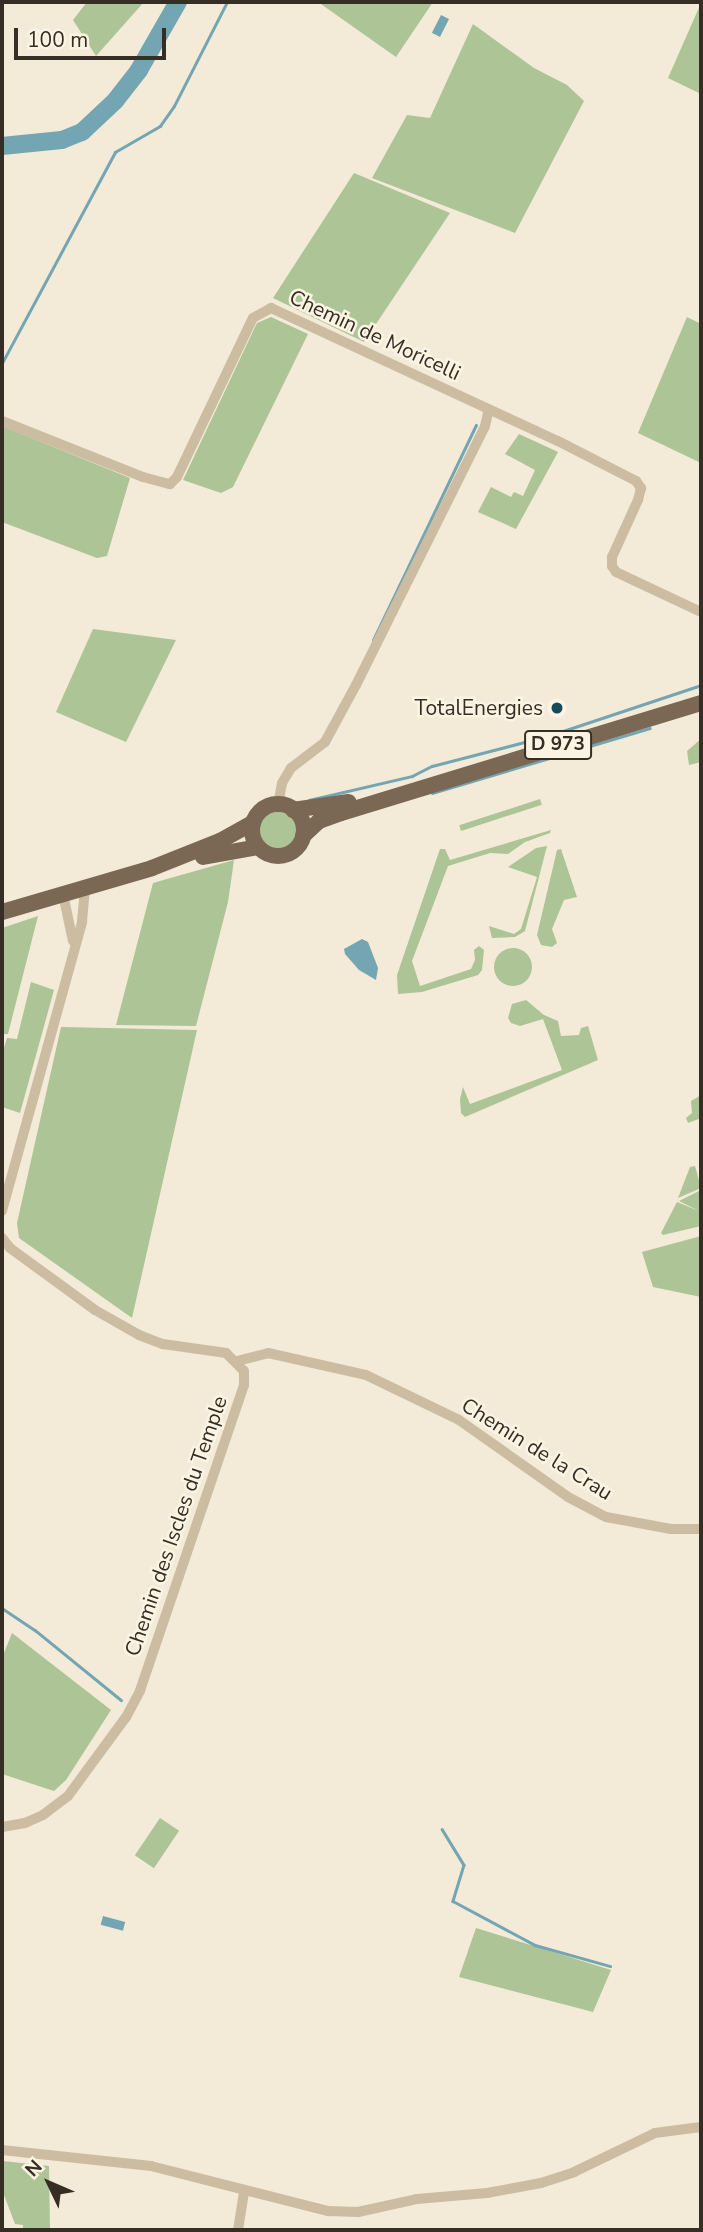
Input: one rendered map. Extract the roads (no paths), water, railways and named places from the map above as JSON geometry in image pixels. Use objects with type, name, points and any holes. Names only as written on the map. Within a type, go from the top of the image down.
[{"type":"main road","name":"D 973","points":[[303,836],[319,821],[416,788],[701,703]]},
{"type":"main road","name":"D 973","points":[[286,807],[305,810],[416,788]]},
{"type":"main road","points":[[2,912],[152,867],[228,838],[253,823],[262,809],[286,807],[302,821],[303,836],[298,846],[285,855],[270,855],[258,847],[253,838],[253,823]]},
{"type":"main road","points":[[152,867],[258,847]]},
{"type":"street","name":"Chemin de Moricelli","points":[[2,421],[143,477],[170,484],[177,477],[253,318],[271,309],[489,409],[636,481],[641,488],[638,500],[612,557],[612,566],[616,572],[701,611]]},
{"type":"street","points":[[286,807],[282,783],[291,768],[325,742],[485,426],[489,409]]},
{"type":"street","points":[[2,1211],[82,922],[85,887]]},
{"type":"street","points":[[63,894],[71,921],[74,949]]},
{"type":"street","points":[[2,1238],[10,1248],[122,1327],[163,1344],[226,1353],[237,1361]]},
{"type":"street","name":"Chemin de la Crau","points":[[237,1361],[268,1353],[366,1375],[459,1420],[568,1497],[606,1517],[671,1529],[701,1529]]},
{"type":"street","name":"Chemin des Iscles du Temple","points":[[2,1827],[25,1823],[43,1815],[68,1796],[126,1717],[141,1691],[244,1385],[244,1371],[237,1361]]},
{"type":"street","points":[[2,2150],[150,2166],[328,2211],[358,2212],[416,2199],[487,2193],[541,2183],[574,2172],[655,2133],[701,2127]]},
{"type":"street","points":[[238,2230],[244,2191]]},
{"type":"water","points":[[441,15],[449,19],[440,37],[432,33]]},
{"type":"water","points":[[362,939],[368,942],[378,968],[376,980],[359,970],[345,954],[344,949]]},
{"type":"water","points":[[103,1916],[125,1922],[123,1931],[101,1925]]},
{"type":"waterway","points":[[2,146],[62,140],[82,132],[115,101],[139,70],[178,2]]},
{"type":"waterway","points":[[2,363],[115,152],[160,126],[174,106],[227,2]]},
{"type":"waterway","points":[[373,640],[476,425]]},
{"type":"waterway","points":[[309,800],[412,776],[432,766],[548,736],[701,685]]},
{"type":"waterway","points":[[432,793],[650,728]]},
{"type":"waterway","points":[[2,1608],[35,1630],[121,1700]]},
{"type":"waterway","points":[[442,1829],[464,1865],[453,1901],[535,1945],[610,1966]]},
{"type":"place","name":"TotalEnergies","points":[[557,708]]}]
